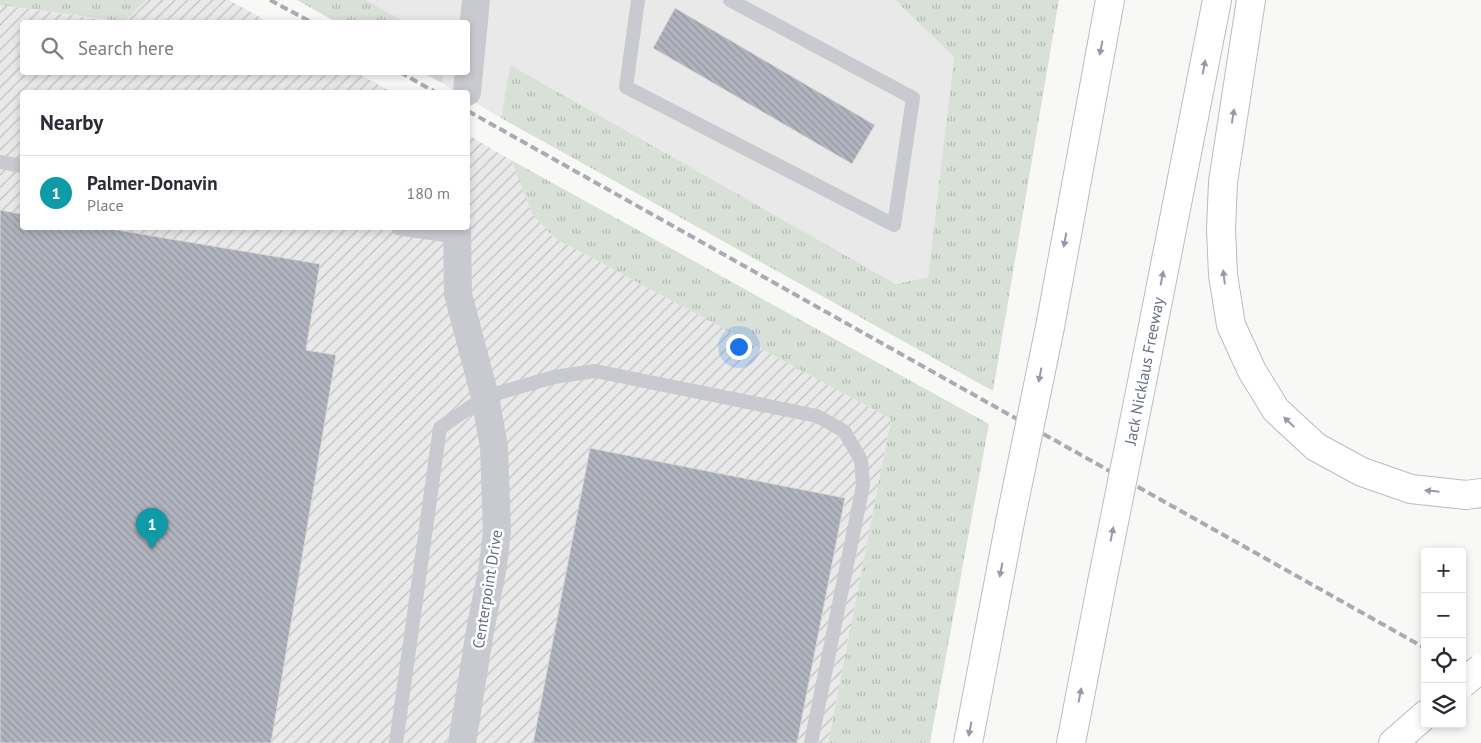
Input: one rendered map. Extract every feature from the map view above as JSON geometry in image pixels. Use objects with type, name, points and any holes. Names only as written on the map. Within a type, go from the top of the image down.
[{"type":"highway","points":[[968,743],[1010,522],[1050,327],[1110,0]]},
{"type":"highway","name":"Jack Nicklaus Freeway","points":[[1071,743],[1218,0]]},
{"type":"highway","points":[[1251,0],[1223,182],[1221,228],[1223,275],[1231,325],[1252,371],[1276,410],[1316,447],[1362,472],[1411,489],[1466,494],[1481,493]]},
{"type":"highway","points":[[1463,683],[1481,668]]},
{"type":"street","points":[[470,61],[476,0]]},
{"type":"street","points":[[467,90],[469,75]]},
{"type":"street","name":"Centerpoint Drive","points":[[457,232],[458,294],[486,397],[494,447],[497,531],[493,566],[462,743]]},
{"type":"lane","points":[[638,0],[626,87],[894,225],[914,98],[730,0]]},
{"type":"lane","points":[[0,162],[20,166]]},
{"type":"lane","points":[[428,230],[457,232]]},
{"type":"lane","points":[[396,743],[440,428],[486,397],[554,377],[595,371],[817,416],[844,431],[861,460],[863,485],[811,743]]},
{"type":"shaded area","points":[[146,0],[229,0],[265,20],[126,20]]},
{"type":"shaded area","points":[[366,0],[895,0],[954,57],[928,277],[896,284],[510,66],[501,118],[470,100],[470,90],[454,90],[442,83],[444,75],[470,75],[470,20],[401,20]]},
{"type":"shaded area","points":[[0,5],[106,20],[20,20],[20,75],[361,75],[388,90],[20,90],[20,230],[470,230],[470,136],[511,160],[532,214],[553,237],[891,419],[828,743],[0,743]]},
{"type":"green space","points":[[0,0],[146,0],[126,20],[109,20],[0,5]]},
{"type":"green space","points":[[297,0],[366,0],[401,20],[332,20]]},
{"type":"green space","points":[[895,0],[1059,0],[993,391],[501,118],[510,65],[896,284],[928,277],[954,57]]},
{"type":"green space","points":[[427,75],[444,75],[442,83]]},
{"type":"green space","points":[[511,160],[989,424],[930,743],[828,743],[891,419],[553,237],[532,214]]},
{"type":"building","points":[[675,8],[875,125],[852,164],[653,48]]},
{"type":"building","points":[[0,210],[20,214],[20,230],[117,230],[320,264],[306,350],[336,355],[271,743],[0,743]]},
{"type":"building","points":[[590,448],[845,498],[797,743],[533,743]]},
{"type":"railway","points":[[270,0],[307,20]]},
{"type":"railway","points":[[405,75],[432,90]]},
{"type":"railway","points":[[470,112],[1421,646]]},
{"type":"railway","points":[[1466,671],[1481,679]]},
{"type":"place","name":"Palmer-Donavin","points":[[152,549]]}]
